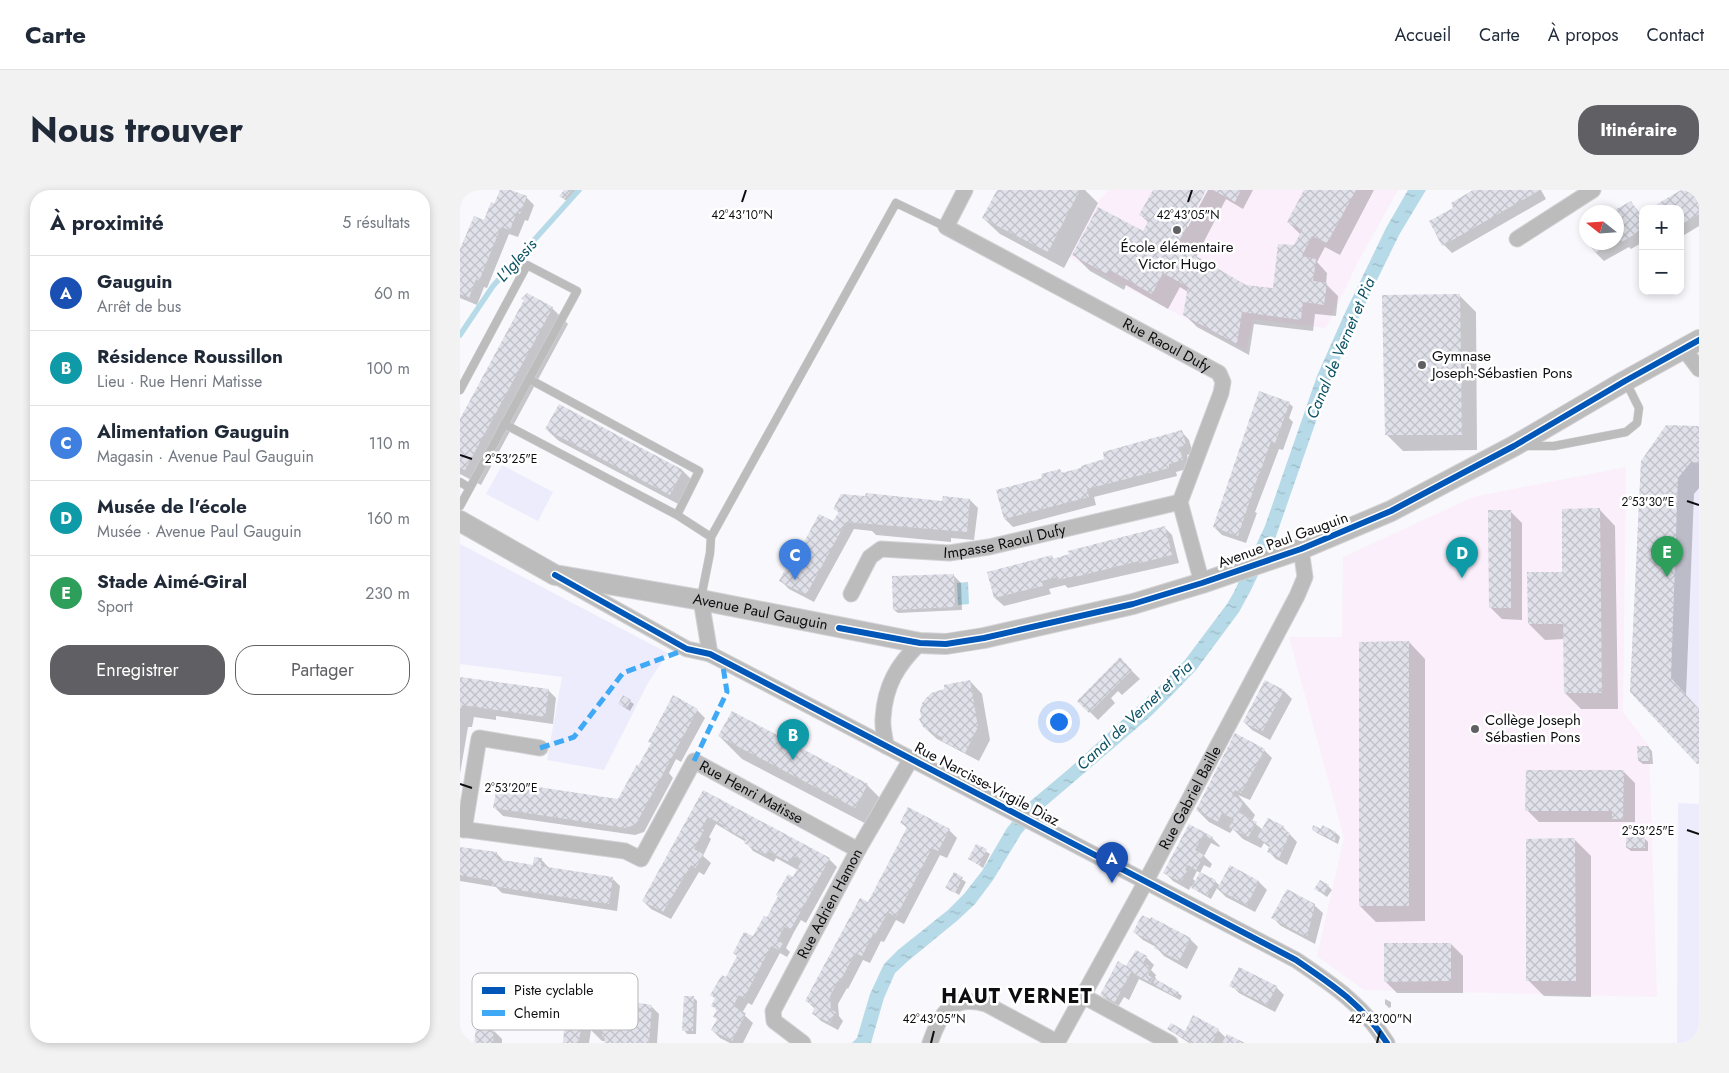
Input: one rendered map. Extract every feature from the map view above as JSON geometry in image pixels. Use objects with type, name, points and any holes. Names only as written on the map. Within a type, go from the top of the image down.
[{"type":"street","points":[[946,227],[966,190]]},
{"type":"street","points":[[1517,238],[1593,190]]},
{"type":"street","name":"Rue Raoul Dufy","points":[[946,227],[1219,373],[1223,382],[1221,393],[1180,502]]},
{"type":"street","points":[[1692,344],[1699,369]]},
{"type":"street","name":"Avenue Paul Gauguin","points":[[460,521],[555,575],[701,600],[920,643],[946,644],[984,638],[1133,604],[1202,583],[1301,549],[1391,511],[1514,446],[1692,344]]},
{"type":"street","points":[[1180,502],[1202,583]]},
{"type":"street","name":"Impasse Raoul Dufy","points":[[851,594],[870,557],[881,549],[949,553],[989,547],[1180,502]]},
{"type":"street","name":"Rue Gabriel Baille","points":[[1057,1043],[1298,596],[1306,577],[1301,549]]},
{"type":"street","name":"Rue Narcisse-Virgile Diaz","points":[[555,575],[687,649],[710,654],[1296,960],[1342,991],[1362,1009],[1387,1043]]},
{"type":"street","points":[[701,600],[710,654]]},
{"type":"street","points":[[886,746],[882,720],[889,685],[907,656],[920,643]]},
{"type":"street","points":[[462,829],[479,738],[540,748]]},
{"type":"street","name":"Rue Adrien Hamon","points":[[803,1043],[774,1020],[773,1010],[858,850],[911,759]]},
{"type":"street","name":"Rue Henri Matisse","points":[[462,829],[625,851],[641,859],[694,761],[858,850]]},
{"type":"street","points":[[1083,996],[1170,1043]]},
{"type":"street","points":[[930,1043],[940,1017],[950,1007],[961,1002],[974,1001],[986,1004],[1057,1043]]},
{"type":"lane","points":[[701,600],[710,553],[711,537],[896,203],[946,227]]},
{"type":"lane","points":[[460,390],[527,264],[577,291],[460,506]]},
{"type":"lane","points":[[529,379],[699,471],[677,515]]},
{"type":"lane","points":[[1514,446],[1554,446],[1626,432],[1637,423],[1639,408],[1626,381]]},
{"type":"lane","points":[[504,424],[677,515],[711,537]]},
{"type":"lane","points":[[460,482],[470,488]]},
{"type":"shaded area","points":[[1108,190],[1398,190],[1358,262],[1326,328],[1253,319],[1246,350],[1069,257],[1098,202]]},
{"type":"shaded area","points":[[1699,426],[1699,764],[1697,764],[1630,692],[1641,461]]},
{"type":"shaded area","points":[[502,465],[553,492],[538,521],[486,494]]},
{"type":"shaded area","name":"Collège Joseph Sébastien Pons","points":[[1626,467],[1623,712],[1649,746],[1657,997],[1364,990],[1317,956],[1344,838],[1289,637],[1342,637],[1343,557],[1473,497]]},
{"type":"shaded area","points":[[460,544],[668,653],[648,683],[604,770],[547,760],[562,677],[460,664]]},
{"type":"shaded area","points":[[1678,803],[1699,804],[1699,1043],[1677,1043]]},
{"type":"water","name":"Canal de Vernet et Pia","points":[[1408,190],[1426,190],[1399,235],[1330,381],[1275,539],[1239,612],[1196,670],[1151,716],[1041,810],[1021,834],[993,880],[975,904],[895,973],[884,998],[871,1043],[852,1043],[857,1038],[870,994],[884,964],[898,950],[948,910],[964,894],[982,871],[1007,828],[1027,804],[1071,767],[1163,683],[1185,660],[1227,604],[1265,526],[1317,376],[1386,228]]},
{"type":"water","points":[[968,582],[969,604],[958,605],[957,583]]},
{"type":"building","points":[[500,190],[511,190],[527,196],[520,214],[517,212],[510,230],[501,227],[479,281],[476,279],[469,298],[460,294],[460,249],[474,216],[484,220],[491,202],[494,204]]},
{"type":"building","points":[[564,190],[572,190],[564,199],[559,196]]},
{"type":"building","points":[[997,190],[1080,190],[1048,252],[982,218]]},
{"type":"building","points":[[1153,190],[1206,190],[1177,245],[1246,285],[1273,288],[1278,244],[1294,245],[1302,230],[1287,222],[1304,190],[1356,190],[1327,243],[1312,236],[1302,256],[1316,259],[1313,281],[1327,283],[1324,305],[1303,302],[1301,320],[1242,312],[1237,344],[1183,315],[1188,287],[1163,273],[1152,294],[1110,270],[1107,274],[1072,255],[1098,207],[1143,231],[1149,220],[1139,215]]},
{"type":"building","points":[[1213,190],[1241,190],[1235,202]]},
{"type":"building","points":[[1473,190],[1540,190],[1442,246],[1429,221],[1453,208],[1451,203]]},
{"type":"building","points":[[1681,190],[1699,190],[1699,214],[1684,223],[1684,205],[1657,204]]},
{"type":"building","points":[[1631,201],[1639,214],[1639,231],[1624,241],[1624,205]]},
{"type":"building","points":[[527,293],[553,307],[465,470],[460,468],[460,419],[524,300],[521,299]]},
{"type":"building","name":"Gymnase Joseph-Sébastien Pons","points":[[1460,294],[1462,435],[1385,435],[1382,295]]},
{"type":"building","points":[[1259,391],[1290,402],[1275,443],[1271,441],[1238,536],[1213,527]]},
{"type":"building","points":[[559,404],[683,470],[670,495],[545,429]]},
{"type":"building","points":[[1666,425],[1699,426],[1699,463],[1691,462],[1678,478],[1671,678],[1699,709],[1699,764],[1630,692],[1641,461]]},
{"type":"building","points":[[1182,430],[1186,445],[1179,447],[1183,460],[1169,464],[1169,468],[1087,489],[1089,497],[1004,519],[996,490],[1042,478],[1041,474],[1060,469],[1061,473],[1081,468],[1081,466],[1104,459],[1103,452]]},
{"type":"building","points":[[866,493],[942,501],[943,496],[970,499],[967,532],[846,522],[806,595],[779,581],[792,557],[795,559],[819,514],[833,521],[839,512],[833,509],[841,494],[865,496]]},
{"type":"building","points":[[1600,508],[1602,693],[1564,693],[1563,624],[1528,624],[1527,572],[1562,572],[1562,509]]},
{"type":"building","points":[[1488,510],[1511,510],[1511,608],[1489,608]]},
{"type":"building","points":[[1165,526],[1172,555],[1075,577],[1058,580],[1057,577],[1042,581],[1043,586],[994,598],[987,572],[1052,555],[1053,559],[1069,554],[1068,551]]},
{"type":"building","points":[[954,574],[955,607],[893,610],[892,576]]},
{"type":"building","points":[[1409,641],[1409,906],[1359,906],[1359,642]]},
{"type":"building","points":[[1120,657],[1132,670],[1089,713],[1077,701]]},
{"type":"building","points":[[460,677],[549,689],[545,717],[462,705],[460,713]]},
{"type":"building","points":[[970,680],[978,727],[965,753],[942,741],[943,738],[923,727],[919,719],[921,717],[922,703],[931,693],[944,689],[944,685]]},
{"type":"building","points":[[1265,680],[1284,690],[1262,732],[1243,722]]},
{"type":"building","points":[[623,695],[631,700],[627,708],[618,704]]},
{"type":"building","points":[[673,695],[698,709],[636,824],[626,828],[493,808],[498,781],[618,799],[651,743],[648,742]]},
{"type":"building","points":[[732,711],[868,784],[855,808],[718,736]]},
{"type":"building","points":[[1235,733],[1265,749],[1241,793],[1235,790],[1232,795],[1244,801],[1238,812],[1257,822],[1248,837],[1229,827],[1234,819],[1222,813],[1218,822],[1196,810]]},
{"type":"building","points":[[1637,746],[1649,746],[1650,761],[1638,761]]},
{"type":"building","points":[[1526,770],[1624,770],[1623,819],[1612,819],[1612,811],[1525,811]]},
{"type":"building","points":[[703,790],[830,858],[791,929],[784,927],[777,941],[783,943],[779,950],[771,946],[744,998],[739,995],[733,1006],[746,1013],[732,1041],[711,1030],[717,1019],[713,1017],[717,1009],[711,1006],[715,998],[710,995],[722,975],[726,977],[737,956],[733,953],[744,932],[753,936],[764,916],[767,917],[778,896],[776,895],[788,874],[793,877],[802,860],[793,856],[789,862],[768,851],[765,855],[744,843],[746,839],[724,828],[725,826],[708,817],[701,828],[704,830],[694,849],[703,854],[696,868],[691,865],[663,912],[642,901]]},
{"type":"building","points":[[908,807],[950,829],[938,851],[932,848],[896,917],[888,912],[875,935],[873,934],[862,956],[855,953],[840,982],[838,981],[830,996],[831,1010],[836,1012],[830,1023],[812,1014],[815,1006],[805,1001],[860,898],[868,902],[907,827],[900,823]]},
{"type":"building","points":[[1268,818],[1284,826],[1282,829],[1290,833],[1279,858],[1267,852],[1270,845],[1257,838]]},
{"type":"building","points":[[1189,824],[1213,837],[1211,840],[1203,835],[1195,850],[1204,855],[1196,870],[1188,865],[1181,882],[1163,873]]},
{"type":"building","points":[[1313,825],[1321,829],[1322,825],[1336,832],[1335,841],[1312,830]]},
{"type":"building","points":[[1626,837],[1645,837],[1645,848],[1626,848]]},
{"type":"building","points":[[1575,838],[1576,981],[1526,981],[1526,839]]},
{"type":"building","points":[[976,844],[987,849],[979,865],[968,859]]},
{"type":"building","points":[[460,847],[497,852],[497,859],[533,865],[534,857],[542,858],[541,866],[613,877],[609,904],[492,886],[493,881],[460,875]]},
{"type":"building","points":[[1230,865],[1259,881],[1247,905],[1217,889]]},
{"type":"building","points":[[954,872],[963,877],[955,893],[945,888]]},
{"type":"building","points":[[1200,872],[1216,880],[1207,896],[1191,888]]},
{"type":"building","points":[[1320,880],[1329,885],[1323,894],[1314,889]]},
{"type":"building","points":[[1287,889],[1315,904],[1307,937],[1271,918]]},
{"type":"building","points":[[1142,915],[1150,919],[1151,917],[1191,938],[1179,961],[1154,948],[1156,944],[1133,932]]},
{"type":"building","points":[[1384,943],[1451,943],[1451,981],[1384,982]]},
{"type":"building","points":[[1136,950],[1147,956],[1143,963],[1149,966],[1147,969],[1150,971],[1148,975],[1153,978],[1151,983],[1131,972],[1115,1002],[1100,995],[1118,961],[1126,966]]},
{"type":"building","points":[[1239,967],[1277,986],[1267,1005],[1229,986]]},
{"type":"building","points":[[1155,979],[1179,992],[1176,997],[1153,984]]},
{"type":"building","points":[[684,996],[694,996],[693,1031],[682,1031]]},
{"type":"building","points":[[638,1003],[652,1005],[649,1043],[604,1043],[603,1031],[596,1030],[638,1030]]},
{"type":"building","points":[[1193,1015],[1219,1029],[1212,1043],[1192,1043],[1167,1029],[1171,1023],[1185,1031]]},
{"type":"building","points":[[476,1030],[494,1030],[493,1043],[474,1043]]},
{"type":"building","points":[[564,1030],[581,1030],[578,1043],[563,1043]]},
{"type":"building","points":[[1227,1034],[1245,1043],[1222,1043]]},
{"type":"waterway","name":"L'Iglesis","points":[[460,335],[493,286],[579,190]]},
{"type":"marked path","points":[[540,748],[574,737],[623,673],[687,649]]},
{"type":"marked path","points":[[694,761],[727,692],[722,660]]},
{"type":"cycle path","points":[[839,628],[920,643],[946,644],[984,638],[1133,604],[1202,583],[1301,549],[1391,511],[1514,446],[1699,340]]},
{"type":"cycle path","points":[[555,575],[687,649],[710,654],[1296,960],[1335,987],[1357,1007],[1387,1043]]},
{"type":"place","name":"École élémentaire Victor Hugo","points":[[1177,230]]},
{"type":"place","name":"Gymnase Joseph-Sébastien Pons","points":[[1422,365]]},
{"type":"place","name":"Stade Aimé-Giral","points":[[1667,577]]},
{"type":"place","name":"Musée de l'école","points":[[1462,578]]},
{"type":"place","name":"Alimentation Gauguin","points":[[795,580]]},
{"type":"place","name":"Collège Joseph Sébastien Pons","points":[[1475,729]]},
{"type":"place","name":"Résidence Roussillon","points":[[793,760]]},
{"type":"place","name":"Gauguin","points":[[1112,883]]},
{"type":"district","name":"HAUT VERNET","points":[[1017,996]]}]
